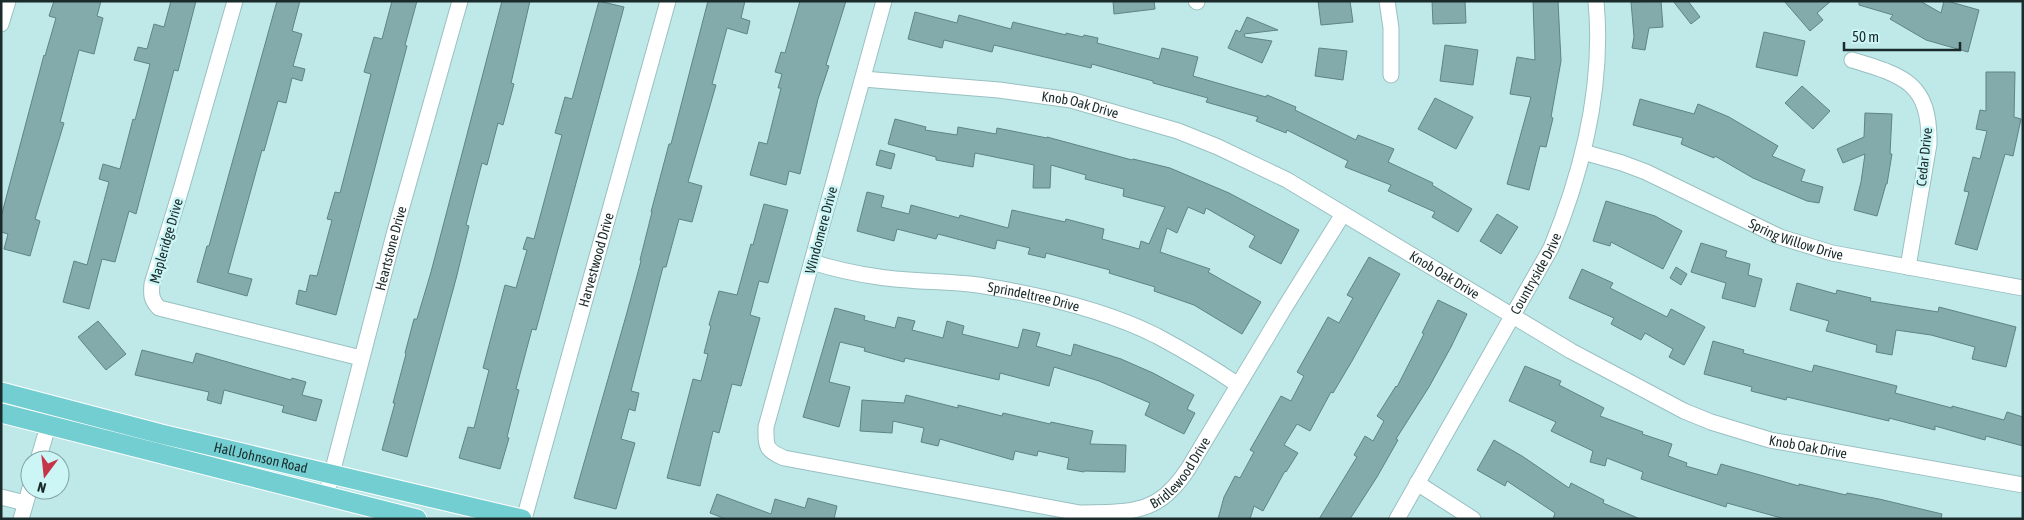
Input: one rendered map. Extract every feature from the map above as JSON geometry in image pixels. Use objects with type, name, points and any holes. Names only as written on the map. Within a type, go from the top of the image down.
[{"type":"main road","name":"Hall Johnson Road","points":[[1,392],[161,434],[523,519]]},
{"type":"main road","name":"Hall Johnson Road","points":[[1,413],[417,519]]},
{"type":"street","points":[[1,24],[8,1]]},
{"type":"street","name":"Mapleridge Drive","points":[[235,1],[152,284],[151,294],[153,302],[159,308],[361,358]]},
{"type":"street","name":"Heartstone Drive","points":[[326,496],[395,231],[460,1]]},
{"type":"street","name":"Harvestwood Drive","points":[[523,519],[668,1]]},
{"type":"street","name":"Windomere Drive","points":[[776,455],[768,449],[766,444],[766,427],[884,1]]},
{"type":"street","points":[[1387,1],[1390,28],[1391,75]]},
{"type":"street","name":"Countryside Drive","points":[[1397,519],[1551,248],[1569,204],[1583,152],[1596,80],[1599,26],[1596,1]]},
{"type":"street","name":"Cedar Drive","points":[[1852,60],[1904,78],[1922,97],[1926,108],[1929,125],[1929,144],[1908,267]]},
{"type":"street","name":"Knob Oak Drive","points":[[863,79],[999,90],[1071,100],[1178,131],[1218,147],[1287,180],[1571,351],[1684,411],[1711,422],[1770,440],[2023,485]]},
{"type":"street","name":"Spring Willow Drive","points":[[1583,152],[1646,172],[1780,237],[1832,253],[2023,288]]},
{"type":"street","name":"Bridlewood Drive","points":[[776,455],[1080,512],[1124,512],[1138,510],[1159,501],[1171,491],[1188,469],[1343,214]]},
{"type":"street","name":"Sprindeltree Drive","points":[[812,262],[880,278],[938,281],[979,286],[1049,299],[1121,321],[1155,336],[1198,358],[1238,385]]},
{"type":"street","points":[[41,450],[54,406]]},
{"type":"street","points":[[1417,483],[1473,519]]},
{"type":"street","points":[[1,497],[26,503]]},
{"type":"street","points":[[21,519],[27,500]]},
{"type":"building","points":[[54,1],[101,1],[97,16],[103,18],[94,54],[79,50],[60,122],[64,123],[35,219],[40,221],[30,256],[4,249],[8,234],[1,232],[1,217],[44,55],[56,18],[49,16]]},
{"type":"building","points":[[171,1],[196,1],[178,71],[174,70],[136,214],[129,211],[115,262],[102,259],[89,309],[63,302],[74,261],[87,265],[109,182],[99,179],[103,164],[120,169],[133,119],[135,120],[150,64],[134,60],[138,47],[147,49],[154,24],[164,27]]},
{"type":"building","points":[[277,1],[300,1],[292,31],[302,34],[293,66],[305,69],[302,81],[292,78],[286,103],[278,101],[264,151],[262,150],[228,273],[252,279],[247,296],[197,282],[207,246],[209,246]]},
{"type":"building","points":[[392,1],[417,1],[405,45],[407,46],[336,315],[296,304],[299,290],[306,292],[310,275],[317,276],[332,220],[327,219],[335,192],[340,193],[371,74],[364,72],[374,37],[382,39]]},
{"type":"building","points":[[502,1],[530,1],[511,83],[514,84],[503,125],[498,123],[487,165],[482,163],[466,225],[469,226],[456,279],[407,457],[382,450],[414,319],[417,319],[431,272]]},
{"type":"building","points":[[599,1],[624,7],[536,330],[532,329],[516,389],[519,390],[507,437],[509,438],[500,469],[459,458],[468,427],[474,428],[489,370],[483,368],[505,285],[516,288],[527,250],[523,249],[527,237],[534,239],[562,135],[555,133],[565,97],[572,99]]},
{"type":"building","points":[[708,1],[745,1],[741,18],[750,21],[747,34],[727,28],[712,84],[716,85],[688,182],[702,186],[692,222],[679,219],[666,267],[663,267],[631,391],[639,393],[635,411],[629,409],[621,439],[635,443],[616,509],[574,498],[641,261],[651,212],[669,144],[671,144]]},
{"type":"building","points":[[800,1],[846,1],[826,65],[829,66],[818,99],[800,174],[789,171],[786,185],[750,175],[759,142],[767,144],[781,88],[778,88],[782,74],[775,72],[781,52],[785,53]]},
{"type":"building","points":[[1113,1],[1154,1],[1155,9],[1114,14]]},
{"type":"building","points":[[1318,1],[1350,1],[1353,22],[1321,25]]},
{"type":"building","points":[[1432,1],[1465,1],[1466,23],[1433,24]]},
{"type":"building","points":[[1533,1],[1558,1],[1561,61],[1551,117],[1553,118],[1546,147],[1540,146],[1529,190],[1507,184],[1531,97],[1510,94],[1517,57],[1535,60]]},
{"type":"building","points":[[1661,1],[1663,27],[1649,28],[1645,50],[1632,48],[1634,37],[1631,2]]},
{"type":"building","points":[[1673,1],[1688,1],[1700,17],[1691,24]]},
{"type":"building","points":[[1784,1],[1831,1],[1817,13],[1823,20],[1810,31]]},
{"type":"building","points":[[1859,1],[1920,1],[1941,13],[1944,1],[1947,1],[1979,10],[1968,52],[1926,40],[1890,19],[1893,15],[1859,5]]},
{"type":"building","points":[[915,12],[957,23],[959,15],[1011,29],[1013,22],[1066,35],[1066,33],[1083,37],[1084,35],[1098,38],[1097,43],[1159,59],[1162,48],[1198,57],[1193,76],[1266,97],[1267,95],[1296,107],[1295,110],[1356,140],[1358,135],[1394,149],[1388,162],[1433,183],[1432,185],[1472,209],[1458,232],[1432,217],[1435,212],[1388,191],[1391,185],[1345,167],[1348,161],[1287,130],[1286,133],[1256,121],[1258,117],[1206,102],[1208,98],[1153,83],[1153,81],[1092,64],[1091,68],[994,45],[992,52],[944,40],[942,48],[908,39]]},
{"type":"building","points":[[1247,17],[1278,30],[1244,34],[1245,37],[1272,41],[1262,63],[1228,48],[1236,30],[1240,32]]},
{"type":"building","points":[[1764,32],[1805,41],[1797,76],[1756,67]]},
{"type":"building","points":[[1445,45],[1478,50],[1473,85],[1440,81]]},
{"type":"building","points":[[1319,48],[1347,51],[1343,80],[1315,76]]},
{"type":"building","points":[[1986,72],[2015,72],[2014,117],[2021,119],[2013,156],[2005,154],[1977,250],[1955,244],[1969,192],[1964,191],[1973,157],[1980,159],[1987,131],[1976,129],[1980,110],[1986,111]]},
{"type":"building","points":[[1802,86],[1830,111],[1813,129],[1785,103]]},
{"type":"building","points":[[1435,98],[1473,117],[1456,149],[1418,129]]},
{"type":"building","points":[[1640,99],[1694,114],[1698,104],[1729,117],[1778,146],[1772,156],[1805,170],[1801,181],[1823,187],[1819,203],[1807,201],[1753,178],[1715,156],[1714,158],[1681,144],[1683,138],[1633,125]]},
{"type":"building","points":[[1865,113],[1892,114],[1890,154],[1892,154],[1887,184],[1877,216],[1854,210],[1865,154],[1843,163],[1837,149],[1864,137]]},
{"type":"building","points":[[895,119],[926,127],[925,130],[957,135],[958,127],[996,134],[997,128],[1047,137],[1132,160],[1170,168],[1229,193],[1299,230],[1281,264],[1249,247],[1255,236],[1206,208],[1204,214],[1188,207],[1177,233],[1167,228],[1160,252],[1210,269],[1208,272],[1261,302],[1242,334],[1194,305],[1154,291],[1155,287],[1109,273],[1110,270],[1046,253],[1045,258],[1028,254],[1030,248],[997,240],[995,249],[938,234],[936,239],[897,229],[894,241],[857,231],[867,192],[884,196],[881,207],[909,214],[911,205],[959,218],[960,215],[1008,228],[1012,210],[1065,222],[1066,219],[1104,229],[1102,239],[1139,249],[1141,241],[1149,244],[1165,207],[1123,196],[1124,189],[1085,179],[1086,175],[1051,165],[1050,188],[1033,188],[1034,165],[975,153],[973,167],[936,160],[936,157],[888,144]]},
{"type":"building","points":[[880,150],[895,154],[891,169],[876,165]]},
{"type":"building","points":[[1606,201],[1655,216],[1682,231],[1663,269],[1611,242],[1610,246],[1593,241]]},
{"type":"building","points":[[764,204],[788,210],[768,283],[759,281],[750,315],[760,318],[741,386],[732,384],[719,433],[713,431],[700,486],[667,478],[693,379],[701,381],[708,354],[704,353],[711,326],[709,325],[719,291],[737,295]]},
{"type":"building","points":[[1497,214],[1518,227],[1501,254],[1480,241]]},
{"type":"building","points":[[1701,243],[1727,251],[1725,257],[1750,264],[1748,275],[1762,279],[1755,307],[1722,298],[1726,283],[1691,272]]},
{"type":"building","points":[[1369,257],[1400,274],[1352,361],[1333,393],[1331,392],[1310,431],[1297,424],[1284,445],[1298,453],[1285,471],[1263,511],[1254,506],[1250,519],[1218,519],[1224,497],[1235,476],[1240,478],[1254,452],[1250,450],[1281,396],[1291,401],[1304,376],[1297,372],[1328,317],[1339,323],[1353,298],[1347,295]]},
{"type":"building","points":[[1676,267],[1687,274],[1681,285],[1670,278]]},
{"type":"building","points":[[1582,269],[1613,283],[1610,288],[1667,317],[1671,309],[1705,327],[1684,365],[1669,357],[1673,349],[1645,333],[1641,340],[1611,324],[1614,318],[1569,298]]},
{"type":"building","points":[[1797,283],[1836,294],[1837,290],[1871,298],[1870,301],[1938,312],[1939,307],[2016,327],[2006,367],[1972,359],[1975,347],[1931,335],[1896,330],[1892,355],[1876,352],[1877,345],[1826,331],[1829,321],[1790,310]]},
{"type":"building","points":[[1438,300],[1467,314],[1451,347],[1429,387],[1396,439],[1398,440],[1377,477],[1350,519],[1319,519],[1357,457],[1354,455],[1365,436],[1373,441],[1384,421],[1377,416],[1397,387],[1424,334],[1422,333]]},
{"type":"building","points":[[835,308],[865,316],[864,320],[895,328],[898,317],[915,321],[912,330],[943,338],[947,321],[964,326],[962,334],[1018,348],[1023,329],[1040,333],[1036,346],[1071,356],[1074,344],[1121,359],[1153,373],[1194,395],[1187,409],[1195,413],[1184,434],[1145,415],[1150,403],[1099,381],[1054,367],[1049,386],[1000,373],[999,380],[905,358],[904,362],[864,351],[865,348],[840,342],[829,382],[850,387],[839,427],[803,417]]},
{"type":"building","points":[[98,321],[126,354],[106,370],[78,337]]},
{"type":"building","points":[[1713,341],[1744,350],[1743,353],[1812,372],[1814,365],[1897,386],[1895,393],[1952,408],[1952,406],[2004,420],[2007,412],[2023,417],[2023,446],[1986,436],[1985,440],[1935,426],[1935,430],[1889,418],[1889,421],[1787,397],[1786,400],[1751,391],[1752,387],[1704,374]]},
{"type":"building","points":[[142,350],[193,363],[196,353],[291,380],[292,378],[306,382],[302,395],[322,400],[316,421],[282,412],[284,406],[224,390],[221,404],[207,400],[209,392],[135,375]]},
{"type":"building","points":[[1525,366],[1561,381],[1559,385],[1604,408],[1600,416],[1643,432],[1642,434],[1672,444],[1668,456],[1687,463],[1686,466],[1717,475],[1721,464],[1799,486],[1799,484],[1846,495],[1847,493],[1879,499],[1942,514],[1941,519],[1785,519],[1727,503],[1726,507],[1676,491],[1641,479],[1643,472],[1607,458],[1605,466],[1590,462],[1593,451],[1551,431],[1556,422],[1509,401]]},
{"type":"building","points":[[906,395],[958,408],[958,405],[1002,416],[1003,413],[1050,424],[1051,422],[1093,431],[1090,444],[1126,445],[1125,472],[1084,472],[1067,469],[1069,458],[1038,451],[1037,456],[1015,451],[1013,460],[940,439],[938,446],[921,442],[924,428],[893,421],[892,433],[860,431],[862,400],[904,403]]},
{"type":"building","points":[[1494,440],[1522,456],[1569,488],[1571,483],[1604,500],[1603,503],[1640,519],[1553,519],[1555,513],[1507,481],[1505,486],[1477,470]]},
{"type":"building","points":[[717,494],[771,514],[775,499],[805,508],[808,498],[837,506],[834,519],[726,519],[710,513]]}]
